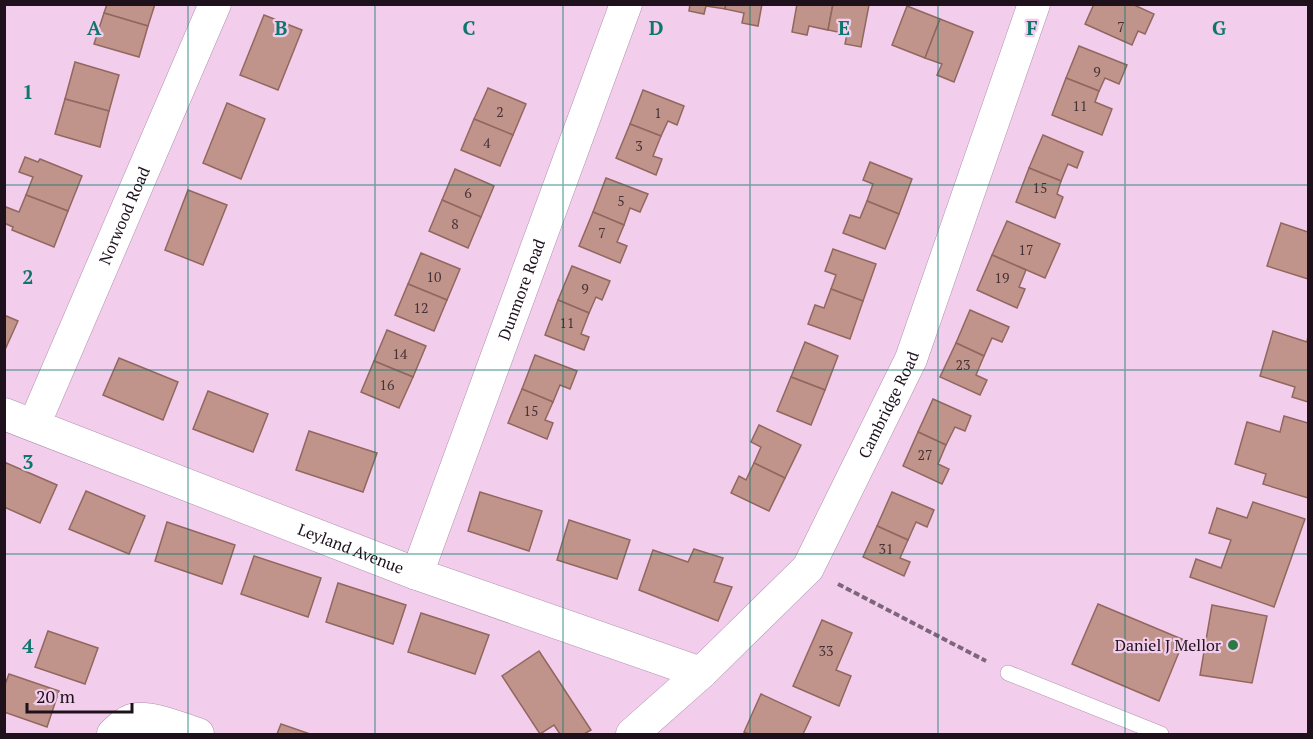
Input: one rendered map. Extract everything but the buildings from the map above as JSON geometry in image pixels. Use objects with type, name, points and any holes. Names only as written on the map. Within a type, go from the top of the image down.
[{"type":"street","name":"Norwood Road","points":[[34,425],[215,4]]},
{"type":"street","name":"Dunmore Road","points":[[417,574],[626,4]]},
{"type":"street","name":"Cambridge Road","points":[[632,735],[701,673],[808,568],[911,359],[1034,4]]},
{"type":"street","name":"Leyland Avenue","points":[[4,414],[417,574],[701,673]]},
{"type":"street","points":[[113,735],[132,719],[144,717],[198,735]]},
{"type":"lane","points":[[1008,673],[1161,735]]},
{"type":"path","points":[[808,568],[1008,673]]},
{"type":"place","name":"Daniel J Mellor","points":[[1233,645]]}]
